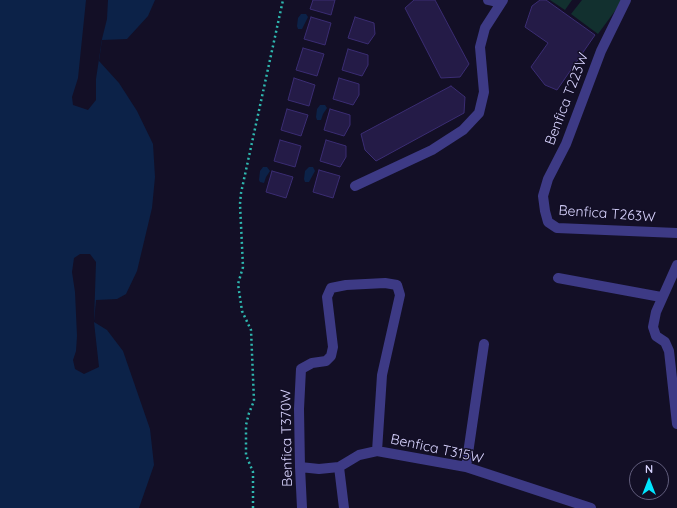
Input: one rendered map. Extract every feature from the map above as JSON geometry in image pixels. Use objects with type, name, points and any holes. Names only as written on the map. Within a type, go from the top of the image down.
[{"type":"street","points":[[354,186],[432,150],[463,130],[479,113],[484,92],[480,47],[485,28],[502,1],[488,0]]},
{"type":"street","name":"Benfica T223W","points":[[545,211],[543,196],[548,179],[566,144],[601,51],[626,0]]},
{"type":"street","name":"Benfica T263W","points":[[545,211],[548,222],[557,228],[677,233]]},
{"type":"street","points":[[677,265],[661,298],[653,326],[656,336],[665,342],[669,351],[676,400],[677,424]]},
{"type":"street","points":[[558,278],[661,298]]},
{"type":"street","name":"Benfica T370W","points":[[302,508],[299,409],[301,368],[312,363],[326,361],[331,356],[333,347],[327,297],[331,288],[346,285],[385,282],[397,285],[400,295],[382,375],[377,451]]},
{"type":"street","points":[[466,467],[484,344]]},
{"type":"street","name":"Benfica T315W","points":[[300,467],[319,470],[339,467],[359,455],[377,451],[466,467],[592,508]]},
{"type":"street","points":[[339,467],[344,508]]},
{"type":"path","points":[[253,508],[253,472],[246,455],[246,425],[254,401],[251,330],[242,311],[238,284],[243,267],[240,204],[241,193],[283,0]]},
{"type":"green space","points":[[550,0],[572,0],[565,10]]},
{"type":"green space","points":[[582,0],[623,0],[598,34],[571,14]]},
{"type":"water","points":[[0,0],[155,0],[148,16],[127,39],[102,40],[99,61],[119,83],[137,111],[153,144],[155,177],[152,208],[137,271],[126,294],[117,299],[96,300],[94,322],[107,330],[123,351],[150,429],[154,465],[139,508],[0,508]]},
{"type":"water","points":[[301,14],[306,14],[308,17],[302,29],[298,29],[298,18]]},
{"type":"water","points":[[320,105],[325,105],[327,108],[321,120],[317,120],[317,109]]},
{"type":"water","points":[[263,167],[267,167],[270,171],[264,183],[260,182],[259,180],[260,171]]},
{"type":"water","points":[[309,167],[313,167],[315,171],[309,182],[305,182],[305,171]]},
{"type":"pier","points":[[86,0],[108,0],[107,19],[102,39],[96,79],[96,100],[88,110],[73,105],[72,97],[78,78]]},
{"type":"pier","points":[[80,254],[90,254],[96,262],[94,322],[99,367],[84,374],[75,369],[73,360],[76,351],[77,336],[75,292],[72,272],[74,258]]},
{"type":"building","points":[[313,0],[335,0],[331,15],[310,9]]},
{"type":"building","points":[[414,0],[435,0],[469,64],[460,77],[441,78],[405,8]]},
{"type":"building","points":[[540,0],[546,0],[595,35],[557,90],[545,85],[531,67],[548,43],[525,27],[532,6]]},
{"type":"building","points":[[311,17],[331,23],[325,45],[304,39]]},
{"type":"building","points":[[355,17],[374,23],[375,34],[368,44],[348,38]]},
{"type":"building","points":[[303,48],[324,54],[317,76],[296,70]]},
{"type":"building","points":[[348,49],[368,55],[368,65],[362,76],[342,70]]},
{"type":"building","points":[[294,78],[315,85],[309,106],[288,100]]},
{"type":"building","points":[[339,78],[359,84],[359,95],[353,105],[333,99]]},
{"type":"building","points":[[451,86],[465,97],[464,113],[376,161],[365,150],[361,134]]},
{"type":"building","points":[[287,109],[308,115],[301,136],[281,130]]},
{"type":"building","points":[[330,109],[350,115],[350,125],[344,136],[324,130]]},
{"type":"building","points":[[280,140],[301,146],[295,167],[274,161]]},
{"type":"building","points":[[326,140],[346,146],[346,157],[340,167],[320,161]]},
{"type":"building","points":[[319,170],[340,176],[333,198],[313,192]]},
{"type":"building","points":[[272,171],[293,177],[286,198],[266,192]]}]
